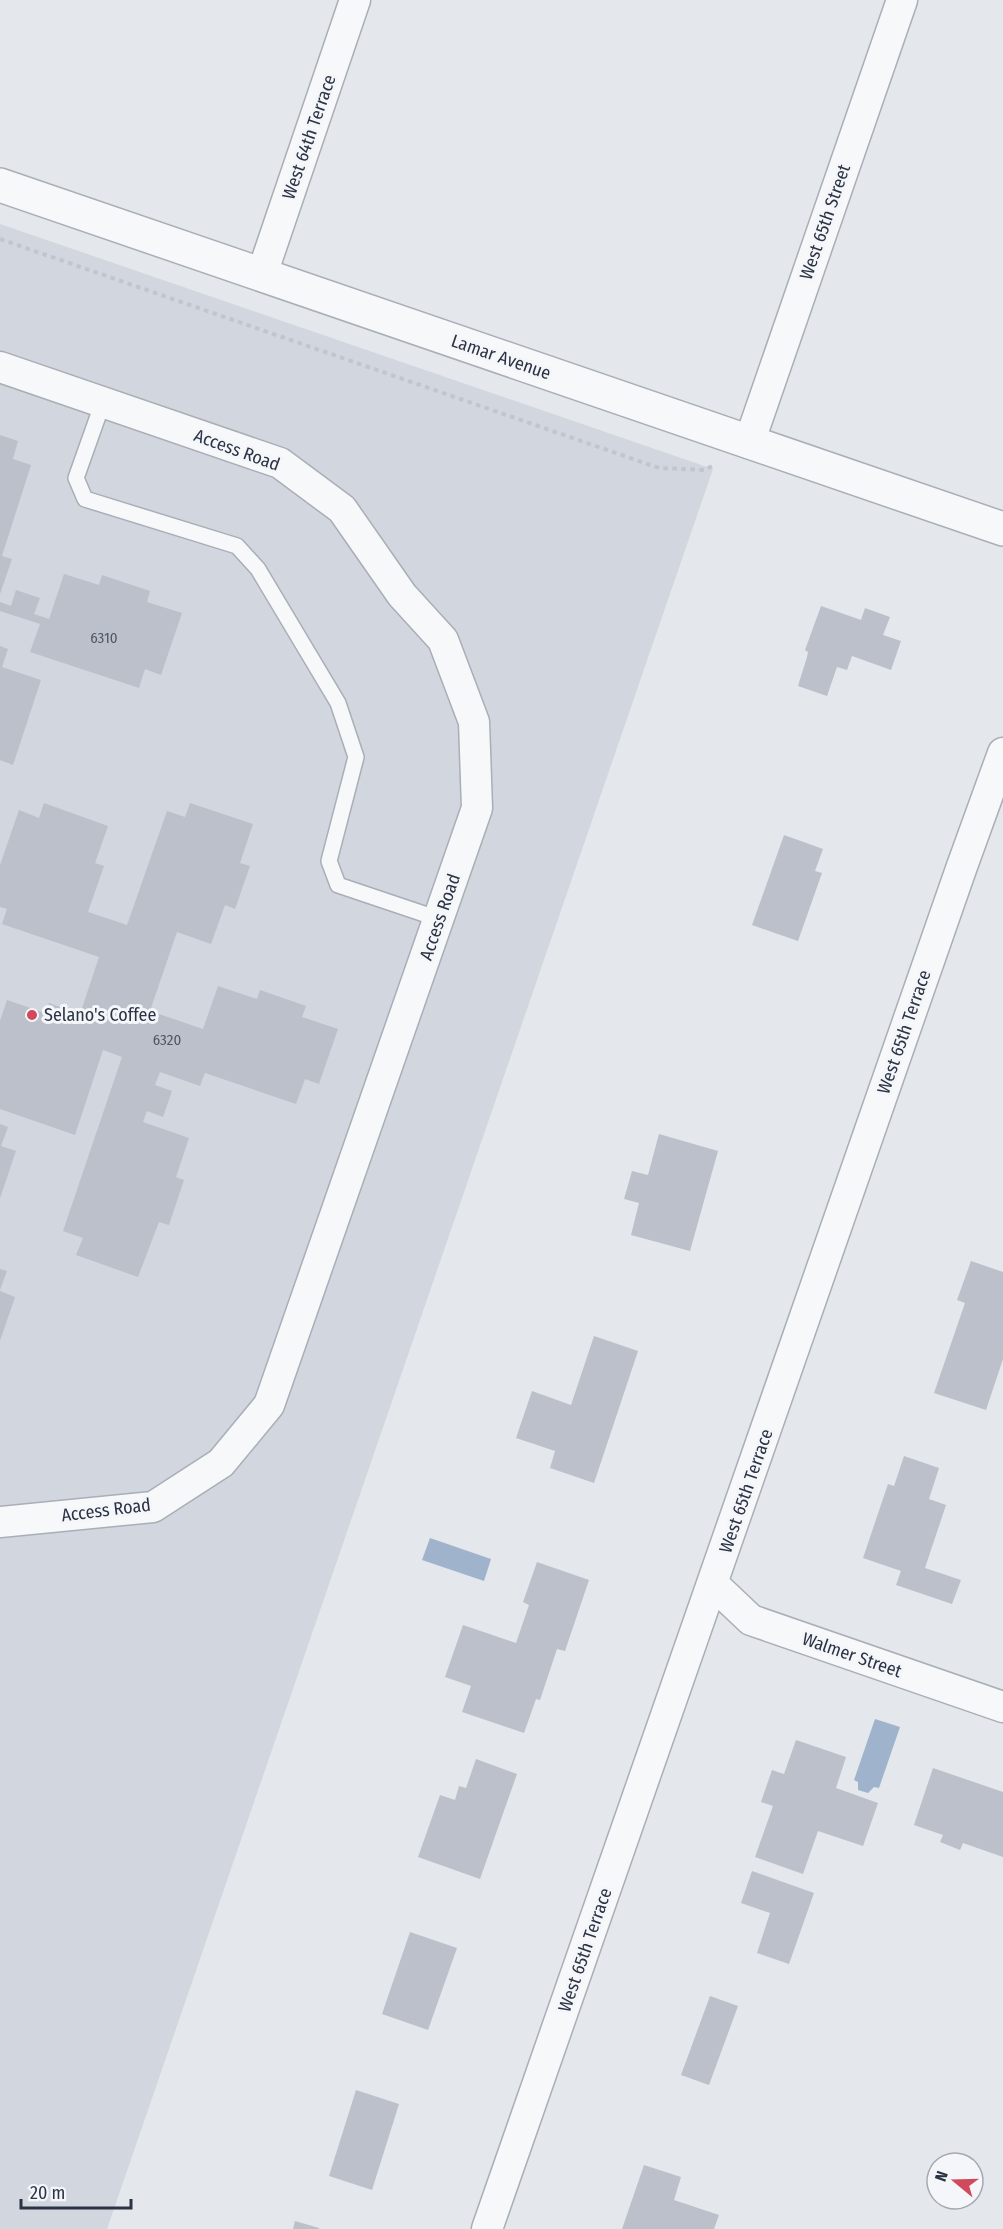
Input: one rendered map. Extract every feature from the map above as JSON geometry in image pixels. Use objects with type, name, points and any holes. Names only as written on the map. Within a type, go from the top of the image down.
[{"type":"street","name":"West 64th Terrace","points":[[262,274],[355,0]]},
{"type":"street","name":"West 65th Street","points":[[749,443],[902,0]]},
{"type":"street","name":"Lamar Avenue","points":[[0,185],[1003,529]]},
{"type":"street","name":"Access Road","points":[[0,367],[280,463],[342,509],[402,595],[443,640],[474,722],[477,808],[269,1405],[221,1463],[153,1507],[0,1522]]},
{"type":"street","name":"West 65th Terrace","points":[[488,2229],[1003,753]]},
{"type":"street","name":"Walmer Street","points":[[713,1584],[751,1620],[1003,1707]]},
{"type":"lane","points":[[103,402],[76,478],[85,499],[237,546],[258,569],[338,703],[356,758],[329,861],[339,885],[439,918]]},
{"type":"path","points":[[0,239],[659,468],[705,470],[749,443]]},
{"type":"shaded area","points":[[0,224],[713,469],[107,2229],[0,2229]]},
{"type":"water","points":[[430,1538],[491,1559],[484,1581],[422,1560]]},
{"type":"water","points":[[875,1719],[900,1727],[879,1788],[874,1787],[868,1793],[858,1790],[858,1782],[854,1780]]},
{"type":"building","points":[[0,435],[18,441],[13,459],[31,465],[2,556],[12,559],[0,594]]},
{"type":"building","points":[[64,574],[99,585],[102,575],[150,591],[147,602],[182,613],[161,675],[145,669],[139,688],[30,652],[40,624],[0,611],[0,602],[11,606],[16,590],[40,598],[34,614],[49,619]]},
{"type":"building","points":[[821,606],[861,620],[865,608],[890,617],[883,635],[901,641],[891,670],[852,656],[847,670],[837,667],[827,696],[798,686],[808,652],[805,650]]},
{"type":"building","points":[[0,646],[8,649],[2,667],[41,680],[13,765],[0,760]]},
{"type":"building","points":[[44,803],[108,826],[95,863],[104,866],[88,912],[127,925],[167,811],[185,817],[190,803],[253,824],[240,863],[250,866],[235,909],[225,905],[211,944],[177,932],[150,1011],[203,1029],[218,986],[257,999],[260,990],[306,1006],[302,1017],[338,1029],[319,1084],[305,1079],[296,1104],[205,1073],[200,1086],[160,1072],[155,1085],[172,1091],[163,1117],[147,1111],[143,1122],[189,1138],[176,1177],[184,1180],[169,1225],[159,1222],[138,1277],[76,1255],[83,1238],[63,1231],[122,1057],[103,1050],[75,1135],[0,1109],[0,1021],[7,1000],[45,1013],[49,1003],[80,1014],[99,957],[2,924],[7,909],[0,907],[0,865],[19,810],[39,818]]},
{"type":"building","points":[[784,835],[823,849],[815,871],[822,873],[798,941],[752,925]]},
{"type":"building","points":[[0,1124],[8,1127],[1,1146],[16,1151],[0,1198]]},
{"type":"building","points":[[659,1134],[718,1151],[690,1251],[631,1235],[639,1203],[624,1199],[632,1171],[648,1175]]},
{"type":"building","points":[[971,1261],[1003,1272],[1003,1359],[986,1410],[934,1393],[965,1303],[957,1300]]},
{"type":"building","points":[[0,1269],[7,1271],[0,1290]]},
{"type":"building","points":[[0,1291],[15,1297],[0,1341]]},
{"type":"building","points":[[594,1336],[638,1351],[594,1483],[550,1468],[555,1451],[516,1438],[532,1391],[571,1405]]},
{"type":"building","points":[[904,1456],[939,1468],[929,1499],[946,1505],[925,1568],[961,1580],[952,1604],[896,1585],[901,1571],[863,1558],[888,1484],[894,1486]]},
{"type":"building","points":[[537,1562],[589,1580],[565,1651],[557,1649],[540,1700],[536,1699],[524,1733],[462,1712],[471,1686],[445,1677],[463,1625],[516,1643],[529,1605],[523,1602]]},
{"type":"building","points":[[796,1740],[846,1757],[836,1788],[878,1803],[863,1846],[818,1831],[803,1874],[755,1857],[773,1806],[761,1802],[772,1770],[784,1774]]},
{"type":"building","points":[[476,1759],[517,1774],[480,1879],[418,1857],[440,1795],[455,1800],[459,1786],[466,1788]]},
{"type":"building","points":[[933,1768],[1003,1792],[1003,1857],[963,1843],[960,1850],[940,1842],[943,1835],[914,1825]]},
{"type":"building","points":[[752,1871],[814,1893],[789,1964],[757,1953],[770,1913],[741,1903]]},
{"type":"building","points":[[410,1932],[457,1948],[428,2030],[382,2014]]},
{"type":"building","points":[[710,1996],[738,2006],[709,2085],[681,2075]]},
{"type":"building","points":[[356,2090],[399,2104],[372,2190],[329,2176]]},
{"type":"building","points":[[644,2165],[681,2177],[674,2200],[719,2215],[714,2229],[622,2229]]},
{"type":"building","points":[[295,2221],[319,2228],[319,2229],[293,2229]]},
{"type":"place","name":"Selano's Coffee","points":[[32,1015]]}]
